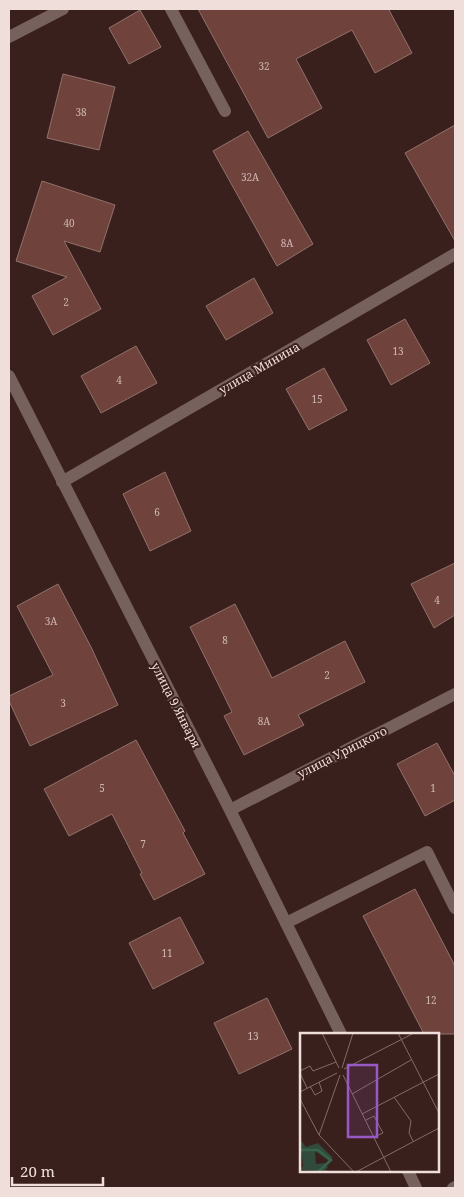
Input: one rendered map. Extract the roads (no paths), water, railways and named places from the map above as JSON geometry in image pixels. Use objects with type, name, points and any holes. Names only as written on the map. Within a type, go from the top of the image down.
[{"type":"street","points":[[9,37],[63,9]]},
{"type":"street","points":[[171,9],[225,112]]},
{"type":"street","name":"улица Минина","points":[[62,482],[455,254]]},
{"type":"street","name":"улица 9 Января","points":[[9,376],[230,810],[341,1033]]},
{"type":"street","name":"улица Урицкого","points":[[230,810],[455,694]]},
{"type":"street","points":[[286,923],[427,852],[455,908]]},
{"type":"street","points":[[408,1172],[416,1188]]}]
